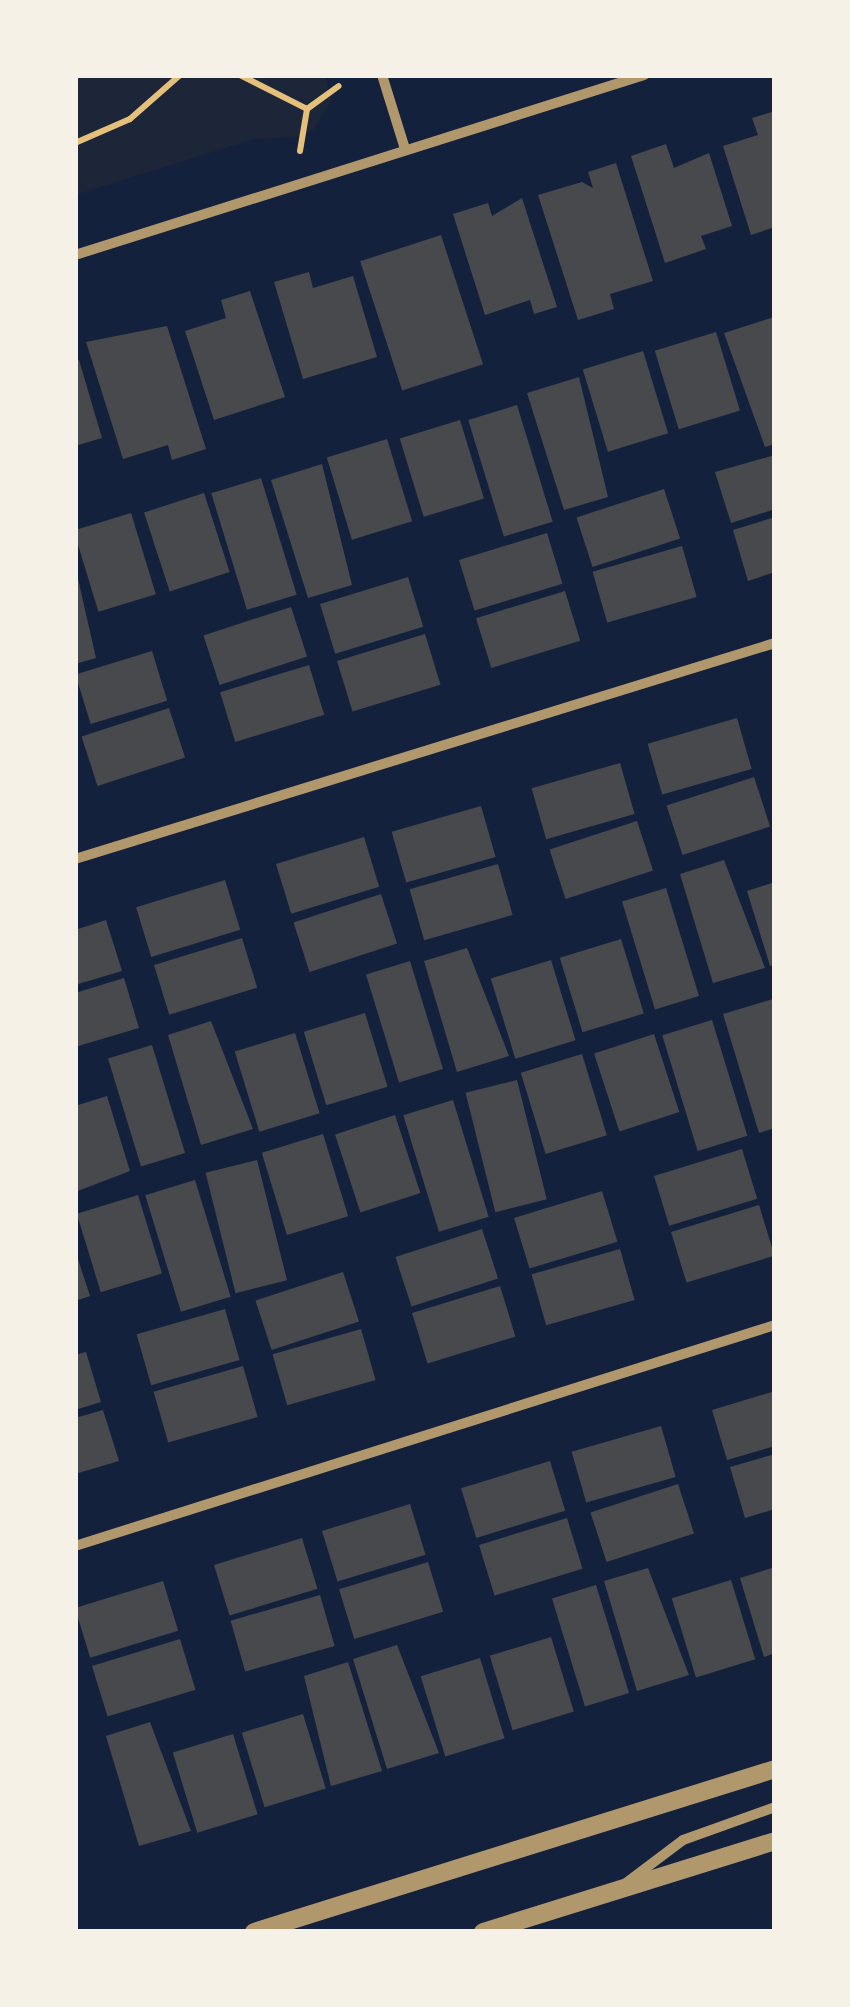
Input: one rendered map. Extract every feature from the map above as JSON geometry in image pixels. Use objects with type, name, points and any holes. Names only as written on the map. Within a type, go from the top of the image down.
[{"type":"street","points":[[382,75],[405,149]]},
{"type":"street","points":[[75,255],[644,75]]},
{"type":"street","points":[[75,859],[775,643]]},
{"type":"street","points":[[75,1546],[775,1325]]},
{"type":"street","points":[[254,1932],[775,1770]]},
{"type":"street","points":[[618,1890],[683,1840],[775,1806]]},
{"type":"street","points":[[483,1932],[775,1841]]},
{"type":"path","points":[[75,143],[130,119],[180,75]]},
{"type":"path","points":[[240,75],[307,109]]},
{"type":"path","points":[[300,151],[307,109],[339,86]]},
{"type":"shaded area","points":[[75,75],[325,75],[331,101],[313,130],[297,137],[254,139],[75,195]]},
{"type":"building","points":[[775,111],[775,227],[751,235],[723,146],[758,135],[752,118]]},
{"type":"building","points":[[666,144],[674,168],[709,153],[732,226],[701,236],[706,249],[665,263],[631,156]]},
{"type":"building","points":[[616,163],[653,281],[610,294],[614,309],[578,320],[538,195],[582,182],[593,188],[588,172]]},
{"type":"building","points":[[522,198],[557,307],[534,314],[530,300],[485,315],[453,214],[488,203],[492,216]]},
{"type":"building","points":[[441,235],[483,364],[402,391],[360,261]]},
{"type":"building","points":[[309,272],[313,288],[353,276],[377,357],[303,379],[274,282]]},
{"type":"building","points":[[250,291],[285,397],[214,420],[185,331],[226,318],[221,300]]},
{"type":"building","points":[[774,317],[775,444],[765,447],[724,333]]},
{"type":"building","points":[[167,326],[206,449],[172,460],[168,445],[123,459],[86,342]]},
{"type":"building","points":[[716,332],[740,410],[679,429],[655,351]]},
{"type":"building","points":[[643,351],[668,433],[608,452],[583,369]]},
{"type":"building","points":[[79,360],[102,438],[75,446],[75,361]]},
{"type":"building","points":[[579,377],[608,497],[564,510],[527,393]]},
{"type":"building","points":[[517,405],[553,522],[504,537],[468,420]]},
{"type":"building","points":[[460,420],[484,498],[424,517],[400,438]]},
{"type":"building","points":[[387,439],[412,521],[352,540],[327,457]]},
{"type":"building","points":[[775,455],[775,509],[731,523],[715,472]]},
{"type":"building","points":[[322,464],[352,585],[308,598],[271,480]]},
{"type":"building","points":[[261,478],[297,595],[247,610],[211,493]]},
{"type":"building","points":[[664,489],[680,538],[593,567],[577,517]]},
{"type":"building","points":[[204,493],[230,572],[170,591],[144,512]]},
{"type":"building","points":[[131,513],[156,594],[98,612],[75,530]]},
{"type":"building","points":[[775,517],[775,572],[748,581],[733,530]]},
{"type":"building","points":[[547,533],[562,584],[475,611],[459,560]]},
{"type":"building","points":[[682,546],[697,597],[607,623],[593,572]]},
{"type":"building","points":[[75,571],[96,658],[75,664]]},
{"type":"building","points":[[408,577],[423,627],[335,654],[320,604]]},
{"type":"building","points":[[565,591],[580,641],[491,668],[476,618]]},
{"type":"building","points":[[291,607],[307,656],[220,685],[204,635]]},
{"type":"building","points":[[425,634],[440,685],[353,712],[337,661]]},
{"type":"building","points":[[152,651],[167,701],[91,724],[75,674]]},
{"type":"building","points":[[309,665],[324,715],[235,742],[220,692]]},
{"type":"building","points":[[169,708],[185,757],[98,786],[82,736]]},
{"type":"building","points":[[737,718],[752,769],[662,795],[648,744]]},
{"type":"building","points":[[620,763],[635,814],[546,839],[532,788]]},
{"type":"building","points":[[754,777],[770,826],[683,855],[667,805]]},
{"type":"building","points":[[481,806],[496,857],[406,883],[392,832]]},
{"type":"building","points":[[637,821],[653,870],[566,899],[550,849]]},
{"type":"building","points":[[364,837],[379,887],[291,914],[276,864]]},
{"type":"building","points":[[724,860],[765,968],[713,983],[680,874]]},
{"type":"building","points":[[498,864],[513,915],[424,940],[410,889]]},
{"type":"building","points":[[225,880],[240,930],[151,957],[136,907]]},
{"type":"building","points":[[775,882],[775,965],[770,966],[747,891]]},
{"type":"building","points":[[666,888],[699,996],[655,1010],[622,901]]},
{"type":"building","points":[[381,894],[397,943],[310,972],[294,922]]},
{"type":"building","points":[[106,920],[122,971],[75,985],[75,930]]},
{"type":"building","points":[[242,938],[257,988],[169,1015],[154,965]]},
{"type":"building","points":[[621,939],[644,1014],[583,1032],[560,958]]},
{"type":"building","points":[[467,948],[509,1056],[457,1072],[424,961]]},
{"type":"building","points":[[551,960],[576,1040],[515,1059],[491,978]]},
{"type":"building","points":[[410,961],[443,1069],[399,1083],[366,974]]},
{"type":"building","points":[[124,978],[139,1028],[75,1047],[75,993]]},
{"type":"building","points":[[773,999],[775,1128],[759,1133],[723,1014]]},
{"type":"building","points":[[365,1013],[388,1087],[326,1105],[304,1032]]},
{"type":"building","points":[[712,1020],[747,1136],[698,1151],[662,1035]]},
{"type":"building","points":[[211,1021],[253,1129],[201,1145],[168,1035]]},
{"type":"building","points":[[295,1033],[320,1113],[259,1132],[235,1051]]},
{"type":"building","points":[[654,1034],[679,1112],[619,1131],[594,1053]]},
{"type":"building","points":[[152,1045],[185,1153],[141,1167],[108,1058]]},
{"type":"building","points":[[582,1054],[607,1135],[546,1154],[521,1073]]},
{"type":"building","points":[[517,1080],[547,1199],[495,1212],[466,1093]]},
{"type":"building","points":[[107,1096],[130,1171],[75,1192],[75,1106]]},
{"type":"building","points":[[453,1100],[489,1217],[439,1232],[403,1115]]},
{"type":"building","points":[[395,1115],[420,1193],[360,1212],[335,1134]]},
{"type":"building","points":[[323,1134],[348,1216],[287,1235],[262,1153]]},
{"type":"building","points":[[742,1149],[757,1199],[669,1226],[654,1176]]},
{"type":"building","points":[[257,1160],[287,1280],[236,1293],[206,1173]]},
{"type":"building","points":[[195,1180],[231,1297],[181,1312],[145,1195]]},
{"type":"building","points":[[602,1191],[617,1242],[530,1269],[514,1218]]},
{"type":"building","points":[[138,1195],[162,1273],[101,1292],[77,1214]]},
{"type":"building","points":[[759,1205],[774,1256],[687,1283],[671,1232]]},
{"type":"building","points":[[482,1229],[498,1278],[412,1307],[395,1257]]},
{"type":"building","points":[[620,1249],[635,1300],[546,1325],[532,1274]]},
{"type":"building","points":[[75,1250],[90,1296],[75,1301]]},
{"type":"building","points":[[343,1272],[359,1321],[272,1350],[256,1300]]},
{"type":"building","points":[[500,1286],[515,1337],[428,1364],[412,1313]]},
{"type":"building","points":[[225,1309],[240,1360],[151,1385],[137,1334]]},
{"type":"building","points":[[361,1329],[376,1380],[287,1405],[273,1354]]},
{"type":"building","points":[[86,1352],[101,1402],[75,1410],[75,1355]]},
{"type":"building","points":[[243,1366],[258,1417],[168,1443],[154,1392]]},
{"type":"building","points":[[775,1391],[775,1446],[727,1460],[712,1410]]},
{"type":"building","points":[[103,1410],[119,1461],[75,1474],[75,1418]]},
{"type":"building","points":[[661,1426],[676,1477],[586,1503],[572,1452]]},
{"type":"building","points":[[775,1454],[775,1509],[745,1518],[730,1467]]},
{"type":"building","points":[[550,1461],[565,1511],[476,1538],[461,1488]]},
{"type":"building","points":[[678,1484],[694,1533],[607,1562],[591,1512]]},
{"type":"building","points":[[410,1504],[425,1555],[338,1582],[322,1531]]},
{"type":"building","points":[[567,1518],[582,1569],[495,1596],[479,1545]]},
{"type":"building","points":[[302,1538],[317,1589],[230,1616],[214,1565]]},
{"type":"building","points":[[428,1562],[443,1612],[354,1639],[339,1589]]},
{"type":"building","points":[[775,1567],[775,1653],[764,1657],[740,1578]]},
{"type":"building","points":[[648,1568],[689,1675],[637,1691],[604,1581]]},
{"type":"building","points":[[731,1580],[755,1659],[696,1678],[672,1598]]},
{"type":"building","points":[[163,1581],[178,1631],[90,1658],[75,1608]]},
{"type":"building","points":[[596,1585],[629,1693],[585,1707],[552,1598]]},
{"type":"building","points":[[320,1595],[335,1646],[245,1672],[231,1621]]},
{"type":"building","points":[[551,1637],[574,1712],[513,1730],[490,1656]]},
{"type":"building","points":[[180,1639],[195,1690],[108,1717],[92,1666]]},
{"type":"building","points":[[397,1645],[439,1753],[387,1769],[353,1659]]},
{"type":"building","points":[[480,1658],[505,1738],[445,1756],[421,1676]]},
{"type":"building","points":[[348,1662],[382,1771],[331,1786],[304,1676]]},
{"type":"building","points":[[303,1714],[326,1789],[265,1807],[242,1733]]},
{"type":"building","points":[[150,1722],[191,1831],[139,1846],[106,1736]]},
{"type":"building","points":[[233,1734],[258,1814],[197,1833],[173,1752]]}]
